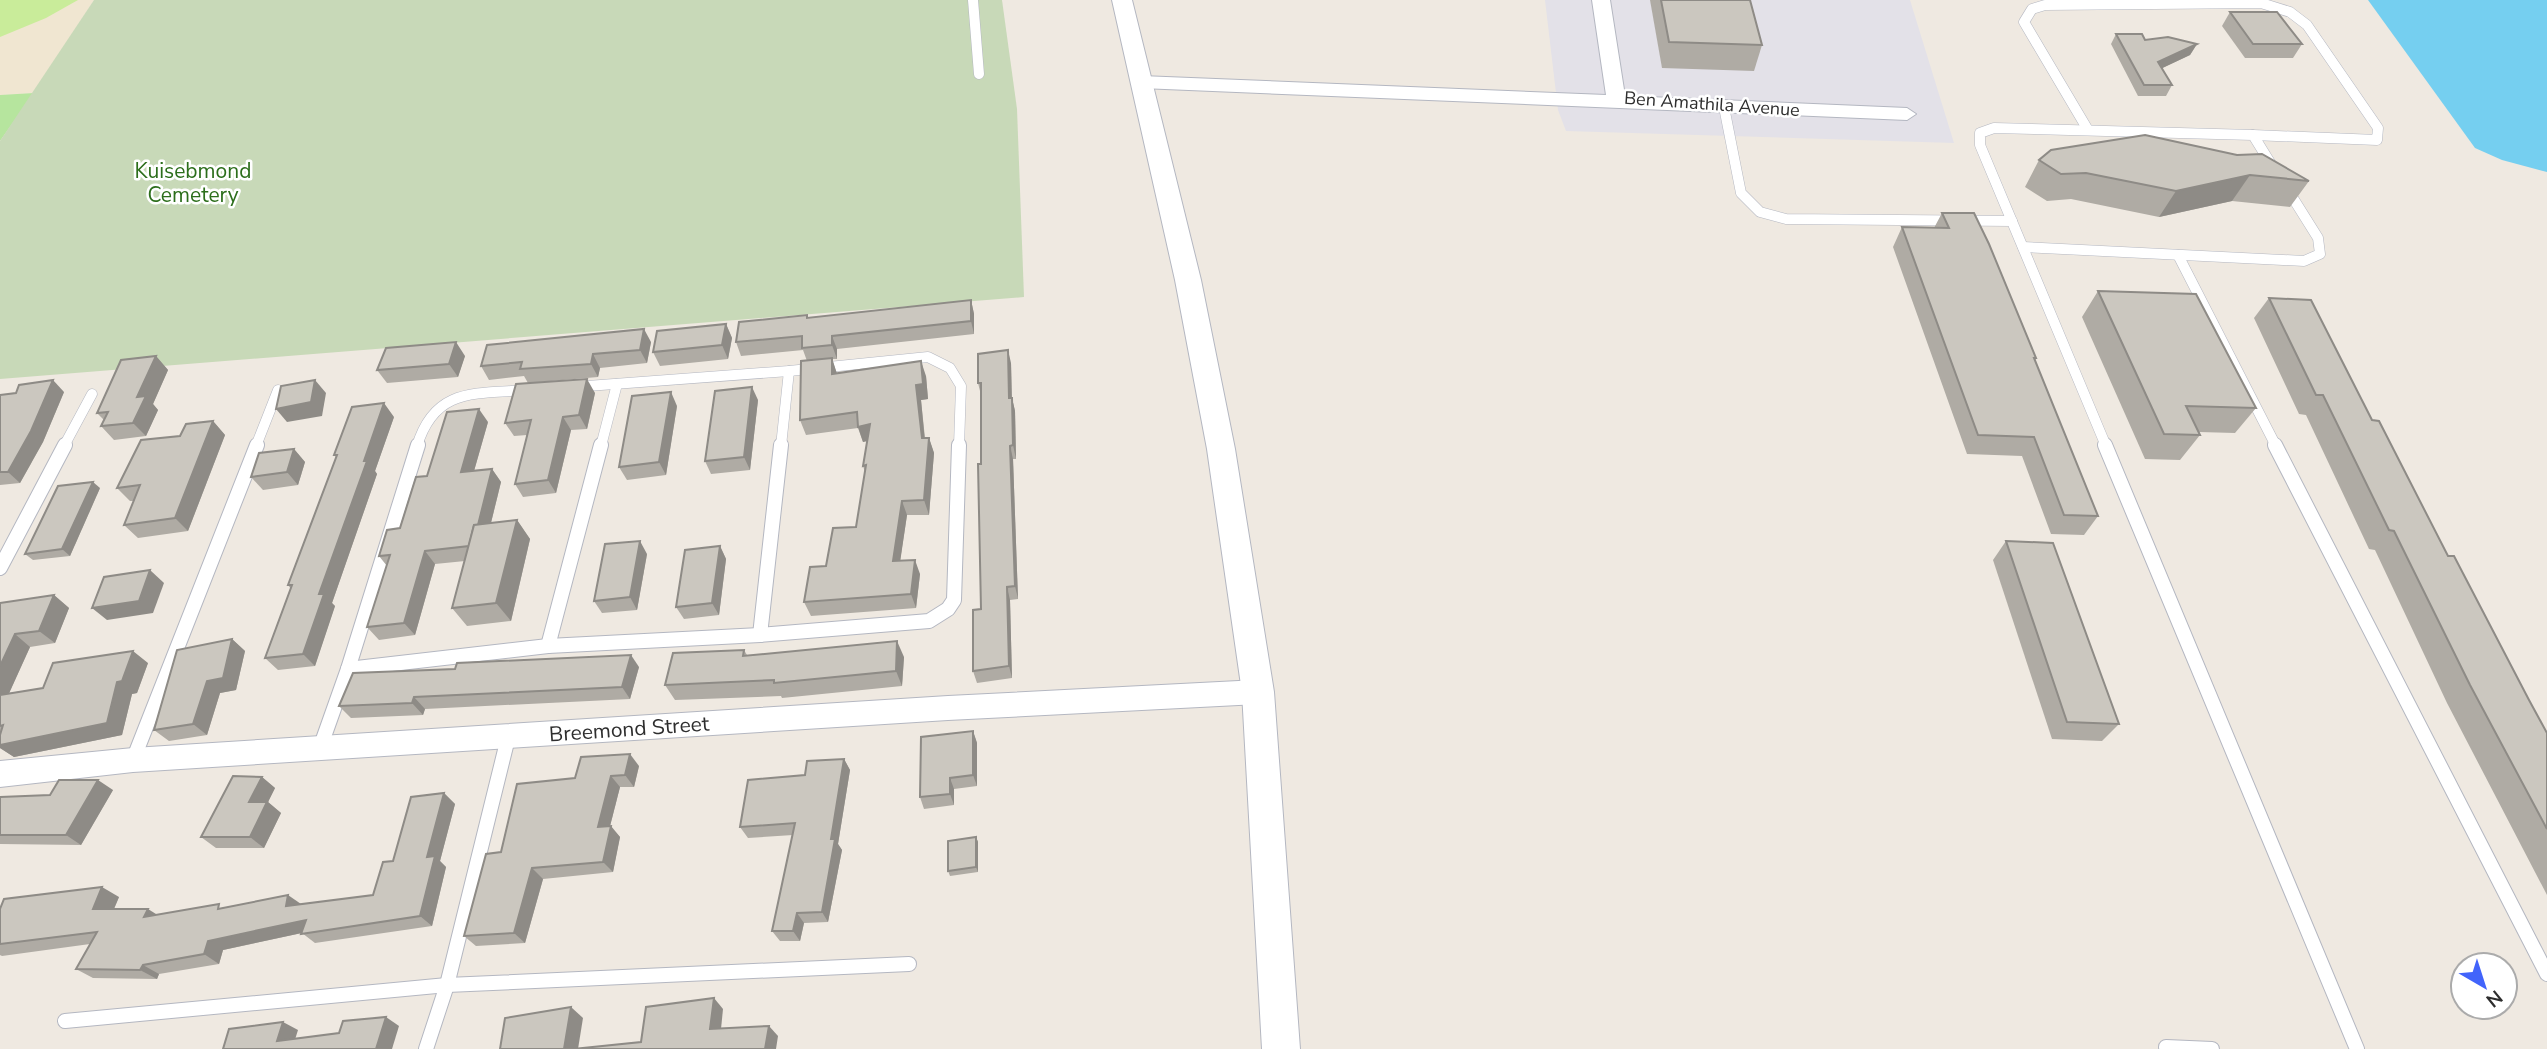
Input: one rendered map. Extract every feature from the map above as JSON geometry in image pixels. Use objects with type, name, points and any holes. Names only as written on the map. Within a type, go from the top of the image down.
[{"type":"street","points":[[1122,0],[1188,280],[1218,436],[1258,692],[1281,1049]]},
{"type":"street","name":"Ben Amathila Avenue","points":[[1601,0],[1616,101],[1907,114]]},
{"type":"street","points":[[1141,82],[1616,101]]},
{"type":"street","name":"Breemond Street","points":[[0,774],[133,760],[948,708],[1258,692]]},
{"type":"lane","points":[[973,0],[979,74]]},
{"type":"lane","points":[[2088,130],[2024,22],[2032,9],[2045,5],[2260,3],[2290,12],[2307,25],[2378,128],[2377,140],[1994,128],[1980,133],[1980,145],[2357,1049]]},
{"type":"lane","points":[[1724,107],[1741,193],[1760,212],[1786,219],[2012,221]]},
{"type":"lane","points":[[2023,247],[2304,261],[2320,254],[2318,238],[2253,135]]},
{"type":"lane","points":[[2178,255],[2547,974]]},
{"type":"lane","points":[[348,669],[548,646],[760,635],[929,621],[948,610],[954,600],[961,386],[950,368],[928,357],[789,372],[565,388]]},
{"type":"lane","points":[[760,635],[789,372]]},
{"type":"lane","points":[[548,646],[617,384]]},
{"type":"lane","points":[[320,748],[348,669],[424,424],[445,402],[473,394],[538,389]]},
{"type":"lane","points":[[133,760],[278,390]]},
{"type":"lane","points":[[0,568],[92,394]]},
{"type":"lane","points":[[426,1049],[447,985],[508,738]]},
{"type":"lane","points":[[65,1021],[447,985],[909,964]]},
{"type":"lane","points":[[2166,1047],[2212,1049]]},
{"type":"shaded area","points":[[0,0],[94,0],[34,93],[0,95]]},
{"type":"shaded area","points":[[1545,0],[1910,0],[1954,143],[1566,131],[1558,110]]},
{"type":"green space","points":[[0,0],[78,0],[46,18],[0,37]]},
{"type":"green space","name":"Kuisebmond Cemetery","points":[[94,0],[1002,0],[1017,109],[1024,297],[0,379],[0,141]]},
{"type":"green space","points":[[34,93],[0,141],[0,95]]},
{"type":"water","points":[[2368,0],[2547,0],[2547,172],[2502,160],[2475,148]]},
{"type":"building","points":[[1661,0],[1750,0],[1762,45],[1669,42]]},
{"type":"building","points":[[2230,12],[2277,12],[2302,44],[2253,44]]},
{"type":"building","points":[[2116,34],[2142,34],[2145,40],[2168,37],[2197,44],[2158,62],[2172,85],[2144,85]]},
{"type":"building","points":[[2145,135],[2237,155],[2262,154],[2309,181],[2250,175],[2176,191],[2086,173],[2061,174],[2039,160],[2051,150]]},
{"type":"building","points":[[1942,213],[1974,213],[2036,358],[2098,516],[2064,515],[2034,437],[1978,435],[1902,227],[1949,228]]},
{"type":"building","points":[[2098,291],[2196,294],[2256,408],[2186,406],[2200,435],[2164,434]]},
{"type":"building","points":[[2269,298],[2311,300],[2372,420],[2379,421],[2448,556],[2454,556],[2547,733],[2547,829],[2470,685],[2394,531],[2389,530],[2323,395],[2316,395]]},
{"type":"building","points":[[971,300],[971,321],[832,336],[832,345],[802,348],[802,336],[736,342],[739,322],[807,315],[807,318]]},
{"type":"building","points":[[726,324],[722,345],[653,352],[657,331]]},
{"type":"building","points":[[644,329],[640,350],[593,354],[591,364],[520,369],[522,362],[481,366],[487,345]]},
{"type":"building","points":[[456,342],[449,364],[377,370],[386,348]]},
{"type":"building","points":[[1008,350],[1009,398],[1012,398],[1013,445],[1010,446],[1015,586],[1007,587],[1009,666],[973,671],[973,610],[981,609],[978,464],[981,464],[981,383],[978,383],[978,354]]},
{"type":"building","points":[[156,356],[137,397],[146,396],[133,423],[101,426],[108,412],[97,413],[121,360]]},
{"type":"building","points":[[832,358],[832,374],[921,361],[923,384],[916,385],[922,438],[929,438],[924,500],[902,501],[893,561],[915,560],[911,594],[804,602],[810,567],[826,566],[833,528],[856,527],[866,465],[863,466],[870,424],[858,427],[857,412],[800,420],[801,361]]},
{"type":"building","points":[[587,379],[579,415],[563,417],[548,480],[515,484],[531,420],[505,423],[516,384]]},
{"type":"building","points":[[53,380],[31,431],[8,472],[0,472],[0,395],[16,393],[19,385]]},
{"type":"building","points":[[315,380],[311,402],[276,409],[281,386]]},
{"type":"building","points":[[752,387],[744,457],[705,461],[715,391]]},
{"type":"building","points":[[671,392],[659,462],[619,467],[632,396]]},
{"type":"building","points":[[384,403],[364,461],[367,461],[319,594],[324,594],[303,654],[265,658],[292,585],[288,585],[337,455],[334,455],[352,407]]},
{"type":"building","points":[[479,409],[461,472],[492,469],[478,525],[474,525],[469,546],[425,551],[404,623],[367,627],[390,555],[379,556],[387,530],[400,528],[416,477],[427,476],[447,412]]},
{"type":"building","points":[[213,421],[175,518],[124,525],[140,485],[117,488],[141,440],[180,436],[186,424]]},
{"type":"building","points":[[294,449],[287,472],[251,477],[259,453]]},
{"type":"building","points":[[93,482],[62,549],[25,554],[58,486]]},
{"type":"building","points":[[517,520],[496,603],[452,608],[474,525]]},
{"type":"building","points":[[640,541],[630,597],[594,601],[605,544]]},
{"type":"building","points":[[2006,541],[2053,543],[2119,724],[2067,722]]},
{"type":"building","points":[[720,546],[712,603],[676,607],[685,550]]},
{"type":"building","points":[[150,570],[139,601],[92,608],[104,577]]},
{"type":"building","points":[[54,595],[39,631],[15,634],[0,666],[0,603]]},
{"type":"building","points":[[232,639],[223,678],[207,681],[193,724],[154,730],[177,650]]},
{"type":"building","points":[[897,641],[896,671],[774,683],[774,680],[665,685],[673,653],[744,650],[743,656]]},
{"type":"building","points":[[133,651],[122,681],[117,682],[107,723],[0,745],[3,725],[0,726],[0,695],[43,688],[53,663]]},
{"type":"building","points":[[631,655],[622,687],[414,697],[412,703],[339,706],[353,673],[455,669],[457,663]]},
{"type":"building","points":[[973,731],[973,775],[950,778],[950,794],[920,797],[921,737]]},
{"type":"building","points":[[630,754],[625,775],[611,776],[598,827],[611,826],[603,862],[532,868],[514,933],[464,936],[486,854],[501,852],[517,784],[575,778],[581,757]]},
{"type":"building","points":[[844,759],[831,839],[835,839],[822,912],[797,913],[793,931],[772,931],[795,823],[740,827],[748,780],[805,775],[807,761]]},
{"type":"building","points":[[233,776],[262,777],[249,802],[267,802],[250,837],[201,837]]},
{"type":"building","points":[[59,780],[98,780],[66,835],[0,835],[0,797],[50,795]]},
{"type":"building","points":[[444,793],[427,857],[435,856],[420,916],[301,934],[306,920],[208,941],[204,954],[143,965],[140,970],[76,969],[97,932],[0,944],[0,909],[4,899],[102,887],[93,909],[148,909],[144,917],[219,904],[218,909],[288,895],[286,906],[373,895],[383,862],[393,861],[411,797]]},
{"type":"building","points":[[976,837],[976,867],[948,871],[948,841]]},
{"type":"building","points":[[714,998],[710,1029],[769,1026],[765,1049],[573,1049],[641,1042],[646,1007]]},
{"type":"building","points":[[571,1007],[564,1049],[500,1049],[505,1018]]},
{"type":"building","points":[[386,1017],[376,1049],[223,1049],[229,1029],[283,1022],[277,1041],[339,1033],[343,1021]]}]
